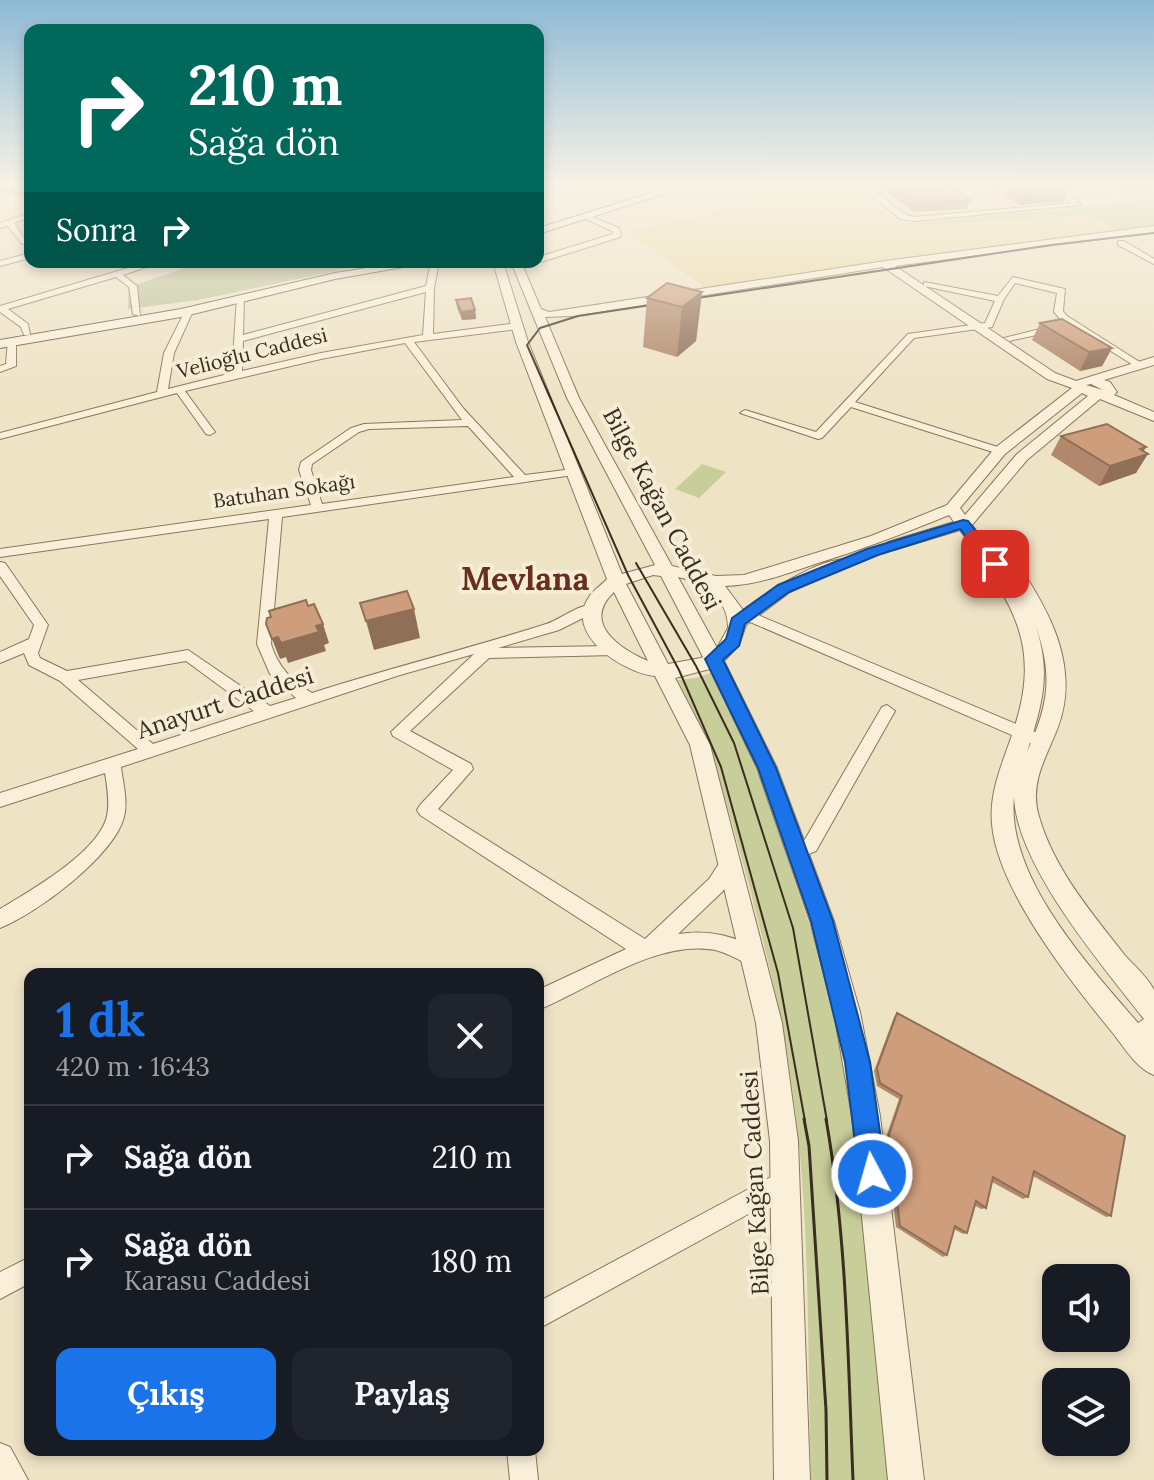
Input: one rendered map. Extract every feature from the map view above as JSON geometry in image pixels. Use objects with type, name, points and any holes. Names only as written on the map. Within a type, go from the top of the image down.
[{"type":"main road","points":[[4,341],[27,333],[137,314],[360,268]]},
{"type":"main road","points":[[4,341],[189,311],[335,276],[387,268]]},
{"type":"street","points":[[535,311],[549,315],[567,314],[983,255]]},
{"type":"street","points":[[763,295],[898,268],[1013,255]]},
{"type":"street","points":[[0,264],[24,257]]},
{"type":"street","points":[[1,308],[137,268]]},
{"type":"street","points":[[428,335],[434,268]]},
{"type":"street","name":"Bilge Kağan Caddesi","points":[[520,268],[517,326],[616,580],[700,745],[755,958],[778,1079],[786,1181],[792,1480]]},
{"type":"street","name":"Bilge Kağan Caddesi","points":[[522,268],[535,311],[552,333],[589,429],[714,659],[767,768],[835,965],[858,1062],[886,1281],[906,1480]]},
{"type":"street","points":[[898,268],[927,284],[1051,376],[1084,384]]},
{"type":"street","points":[[898,268],[983,326],[1009,338],[1061,372],[1154,417]]},
{"type":"street","points":[[117,274],[133,286],[137,314]]},
{"type":"street","points":[[745,413],[818,436],[911,336],[983,326],[1013,280],[1062,291],[1058,312],[1074,325],[1150,366]]},
{"type":"street","points":[[927,284],[1000,299]]},
{"type":"street","points":[[237,340],[430,288]]},
{"type":"street","points":[[237,373],[240,299]]},
{"type":"street","points":[[1,308],[25,326],[27,333]]},
{"type":"street","points":[[162,394],[169,353],[189,311]]},
{"type":"street","points":[[1009,338],[1074,325]]},
{"type":"street","name":"Velioğlu Caddesi","points":[[0,436],[237,373],[428,335],[517,326]]},
{"type":"street","points":[[407,339],[471,423],[522,479]]},
{"type":"street","points":[[0,369],[11,366],[4,341]]},
{"type":"street","points":[[1150,366],[1084,384],[1000,451],[962,516],[744,580],[716,581],[666,570],[631,574],[616,580],[599,594],[592,608],[591,623],[597,638],[610,651],[629,662],[662,669],[687,668],[714,659],[733,642],[742,618],[784,588],[962,516],[1022,457],[1105,393],[1150,366]]},
{"type":"street","points":[[179,389],[210,432]]},
{"type":"street","points":[[1105,393],[1154,410]]},
{"type":"street","points":[[848,403],[1000,451]]},
{"type":"street","points":[[317,506],[305,470],[307,462],[355,430],[368,426],[471,423]]},
{"type":"street","name":"Batuhan Sokağı","points":[[0,553],[573,472]]},
{"type":"street","points":[[276,512],[264,644],[270,662],[282,679],[312,700]]},
{"type":"street","points":[[962,516],[1010,589],[1030,635],[1036,666],[1025,802],[1039,844],[1083,918],[1154,1011]]},
{"type":"street","points":[[0,566],[41,625],[31,653],[34,661],[65,677],[152,752]]},
{"type":"street","points":[[696,576],[728,597],[742,618],[1031,738]]},
{"type":"street","points":[[465,654],[554,627],[592,608]]},
{"type":"street","points":[[0,658],[33,643]]},
{"type":"street","points":[[465,654],[610,651]]},
{"type":"street","points":[[485,653],[399,732],[465,769],[426,810],[646,951]]},
{"type":"street","name":"Anayurt Caddesi","points":[[0,800],[397,671],[465,654]]},
{"type":"street","points":[[65,677],[188,655],[269,714]]},
{"type":"street","points":[[797,851],[810,846],[887,711]]},
{"type":"street","points":[[1031,738],[1004,793],[1003,823],[1009,849],[1038,911],[1152,1059]]},
{"type":"street","points":[[0,919],[70,872],[108,831],[116,818],[112,765]]},
{"type":"street","points":[[646,951],[716,885],[730,862]]},
{"type":"street","points":[[544,997],[646,951],[697,940],[731,944],[755,958]]},
{"type":"street","points":[[1152,1059],[1143,1035],[1154,1027]]},
{"type":"street","points":[[544,1313],[786,1181]]},
{"type":"street","points":[[0,1286],[24,1272]]},
{"type":"street","points":[[522,1456],[524,1480]]},
{"type":"street","points":[[0,1457],[14,1480]]},
{"type":"green space","points":[[185,268],[350,268],[198,300],[128,309],[129,287]]},
{"type":"green space","points":[[702,464],[726,472],[699,498],[675,489]]},
{"type":"green space","points":[[714,672],[761,781],[829,983],[851,1083],[895,1480],[811,1480],[805,1233],[798,1135],[788,1061],[768,960],[727,806],[700,729],[676,680]]},
{"type":"sand","points":[[660,255],[945,255],[711,292]]},
{"type":"building","points":[[667,283],[702,292],[682,307],[647,298]]},
{"type":"building","points":[[471,298],[475,310],[461,312],[456,300]]},
{"type":"building","points":[[1062,319],[1112,348],[1089,352],[1040,323]]},
{"type":"building","points":[[1107,424],[1146,447],[1140,449],[1148,454],[1110,466],[1061,436]]},
{"type":"building","points":[[407,591],[414,609],[366,621],[360,603]]},
{"type":"building","points":[[306,600],[308,606],[314,604],[323,624],[316,626],[319,632],[281,643],[278,637],[272,639],[266,624],[267,618],[271,617],[269,611]]},
{"type":"building","points":[[897,1013],[1125,1136],[1111,1216],[1034,1171],[1028,1197],[993,1177],[986,1208],[976,1201],[967,1233],[955,1226],[947,1255],[900,1226],[893,1165],[896,1154],[891,1150],[889,1135],[902,1096],[880,1083],[877,1068]]},
{"type":"tram line","points":[[805,1121],[778,973],[721,767],[679,670],[628,575],[527,345],[540,328],[578,316],[984,255]]},
{"type":"tram line","points":[[636,563],[696,666],[734,743],[793,928],[827,1121]]},
{"type":"tram line","points":[[804,1119],[809,1146],[826,1410],[827,1480]]},
{"type":"tram line","points":[[826,1119],[842,1254],[853,1480]]},
{"type":"district","name":"Mevlana","points":[[525,579]]},
{"type":"route","points":[[872,1174],[858,1062],[822,921],[767,768],[714,659],[733,642],[738,622],[760,603],[784,588],[872,552],[963,524],[995,564]]}]
